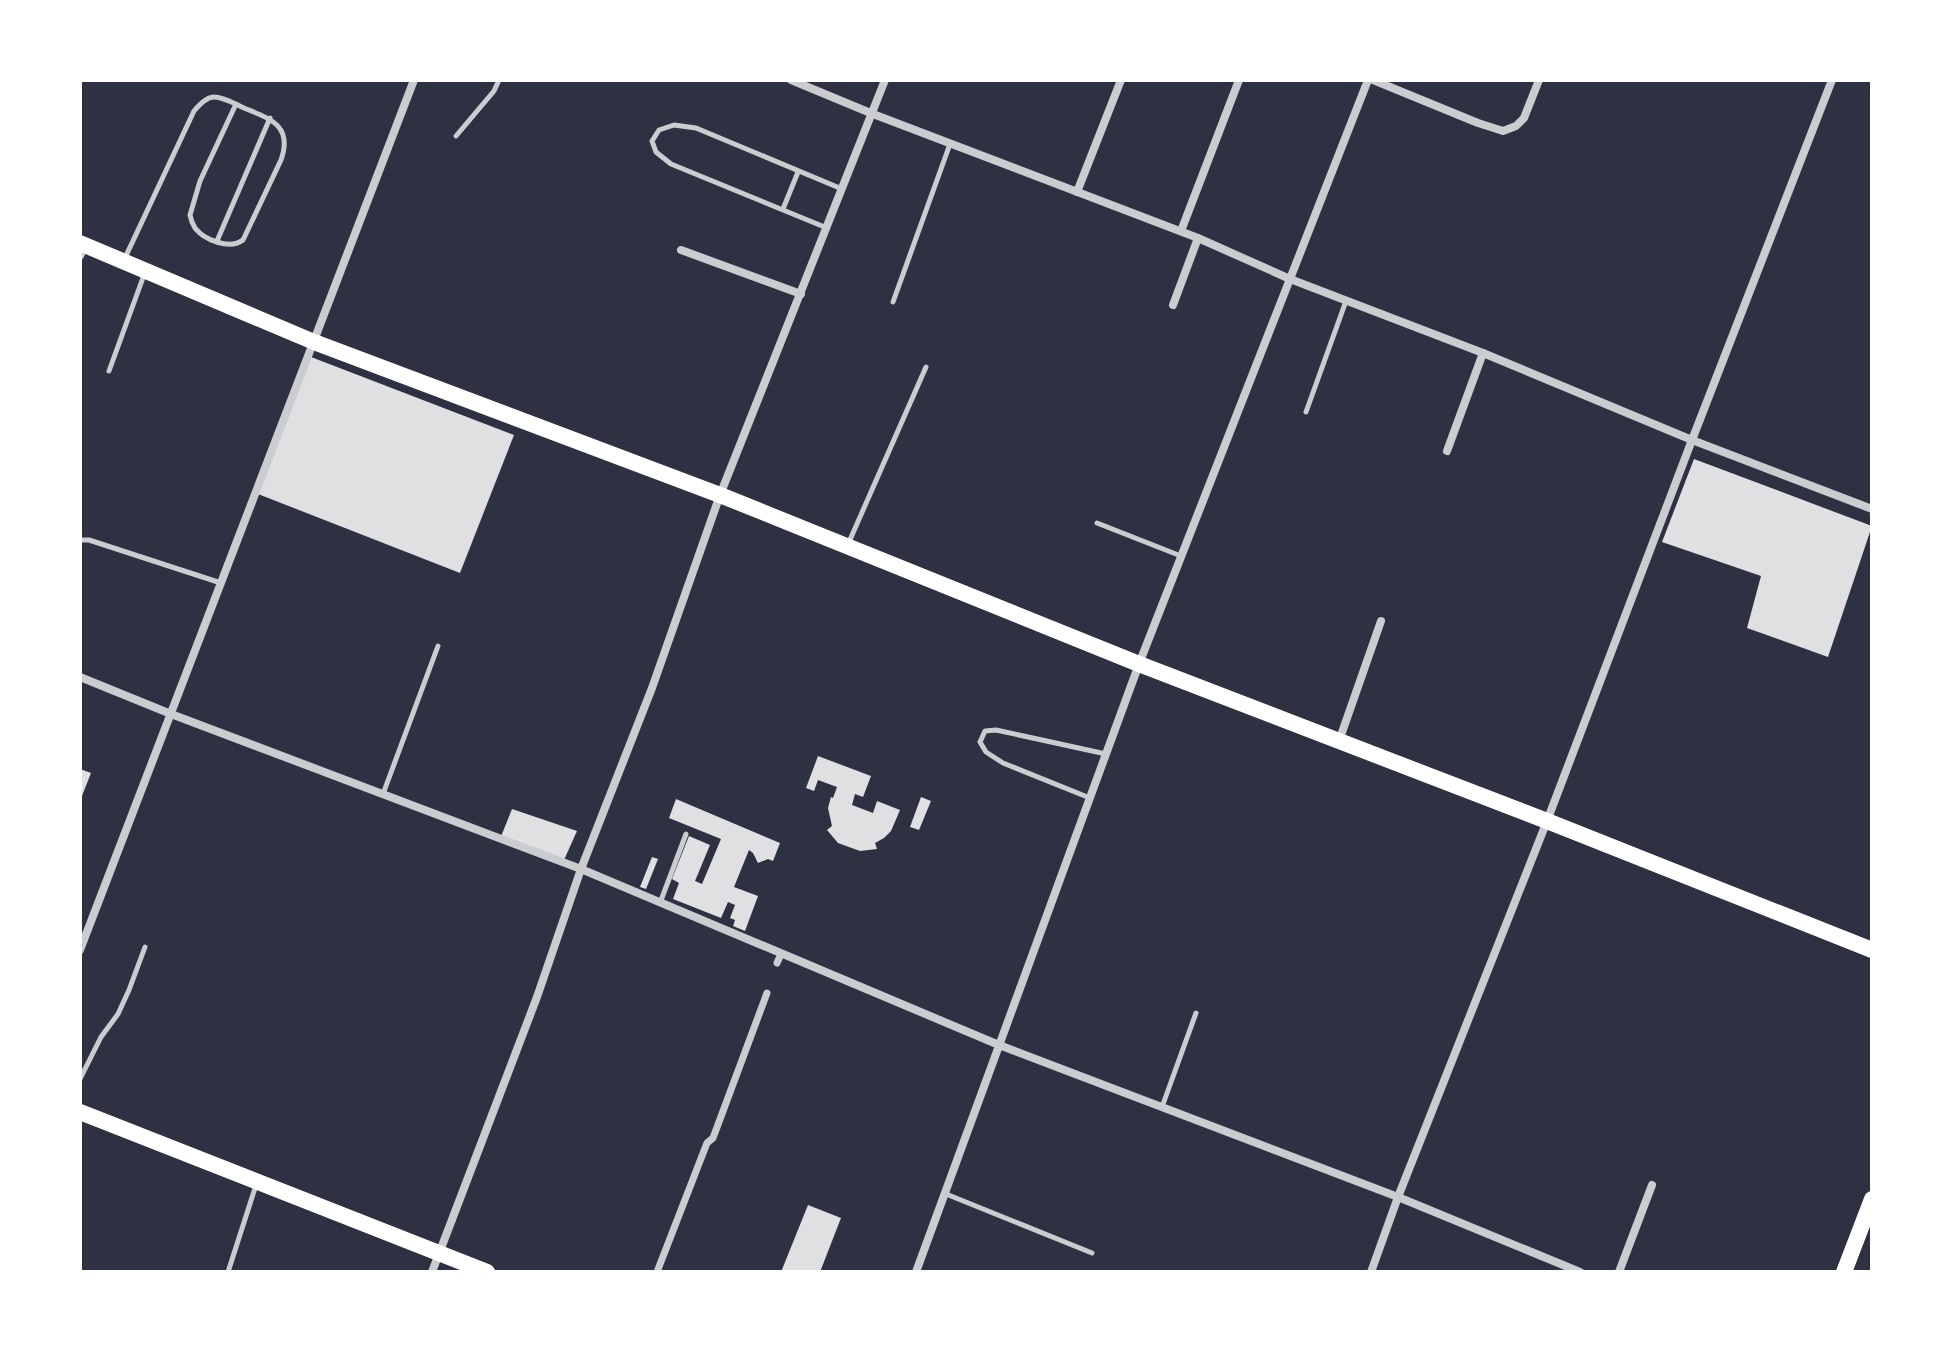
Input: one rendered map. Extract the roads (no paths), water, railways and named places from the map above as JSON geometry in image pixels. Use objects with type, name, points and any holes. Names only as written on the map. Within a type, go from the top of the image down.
[{"type":"main road","points":[[82,248],[124,261],[314,342],[720,495],[1139,664],[1872,950]]},
{"type":"main road","points":[[80,1112],[487,1272]]},
{"type":"main road","points":[[1844,1272],[1871,1206]]},
{"type":"street","points":[[80,950],[414,80]]},
{"type":"street","points":[[791,80],[1181,231],[1290,279],[1872,509]]},
{"type":"street","points":[[432,1272],[537,997],[581,869],[652,688],[720,495],[885,80]]},
{"type":"street","points":[[1077,192],[1121,80]]},
{"type":"street","points":[[1181,231],[1239,80]]},
{"type":"street","points":[[916,1272],[1139,664],[1371,80],[1503,131],[1516,126],[1524,118],[1539,80]]},
{"type":"street","points":[[1371,1272],[1832,80]]},
{"type":"street","points":[[1173,305],[1198,238]]},
{"type":"street","points":[[681,250],[801,294]]},
{"type":"street","points":[[1447,451],[1483,353]]},
{"type":"street","points":[[1339,741],[1381,621]]},
{"type":"street","points":[[80,677],[581,869],[779,958],[1398,1197],[1580,1272]]},
{"type":"street","points":[[657,1272],[707,1143],[713,1138],[767,993]]},
{"type":"street","points":[[1619,1272],[1652,1185]]},
{"type":"lane","points":[[456,136],[494,91],[499,80]]},
{"type":"lane","points":[[124,261],[194,111],[212,97],[236,104],[270,118],[284,136],[281,160],[243,240],[230,245],[217,241],[197,230],[190,215],[200,181],[236,104]]},
{"type":"lane","points":[[217,241],[270,118]]},
{"type":"lane","points":[[827,228],[671,164],[656,152],[652,141],[659,130],[674,125],[696,128],[843,189]]},
{"type":"lane","points":[[893,302],[950,144]]},
{"type":"lane","points":[[783,209],[798,172]]},
{"type":"lane","points":[[109,371],[146,270]]},
{"type":"lane","points":[[1306,412],[1346,301]]},
{"type":"lane","points":[[847,547],[926,367]]},
{"type":"lane","points":[[1097,523],[1181,556]]},
{"type":"lane","points":[[80,540],[89,540],[222,583]]},
{"type":"lane","points":[[383,794],[438,646]]},
{"type":"lane","points":[[1090,798],[1003,763],[986,752],[980,742],[985,731],[996,730],[1106,754]]},
{"type":"lane","points":[[660,903],[686,834]]},
{"type":"lane","points":[[80,1079],[101,1037],[118,1014],[145,947]]},
{"type":"lane","points":[[1162,1107],[1196,1013]]},
{"type":"lane","points":[[228,1272],[257,1182]]},
{"type":"lane","points":[[946,1194],[1092,1253]]}]
